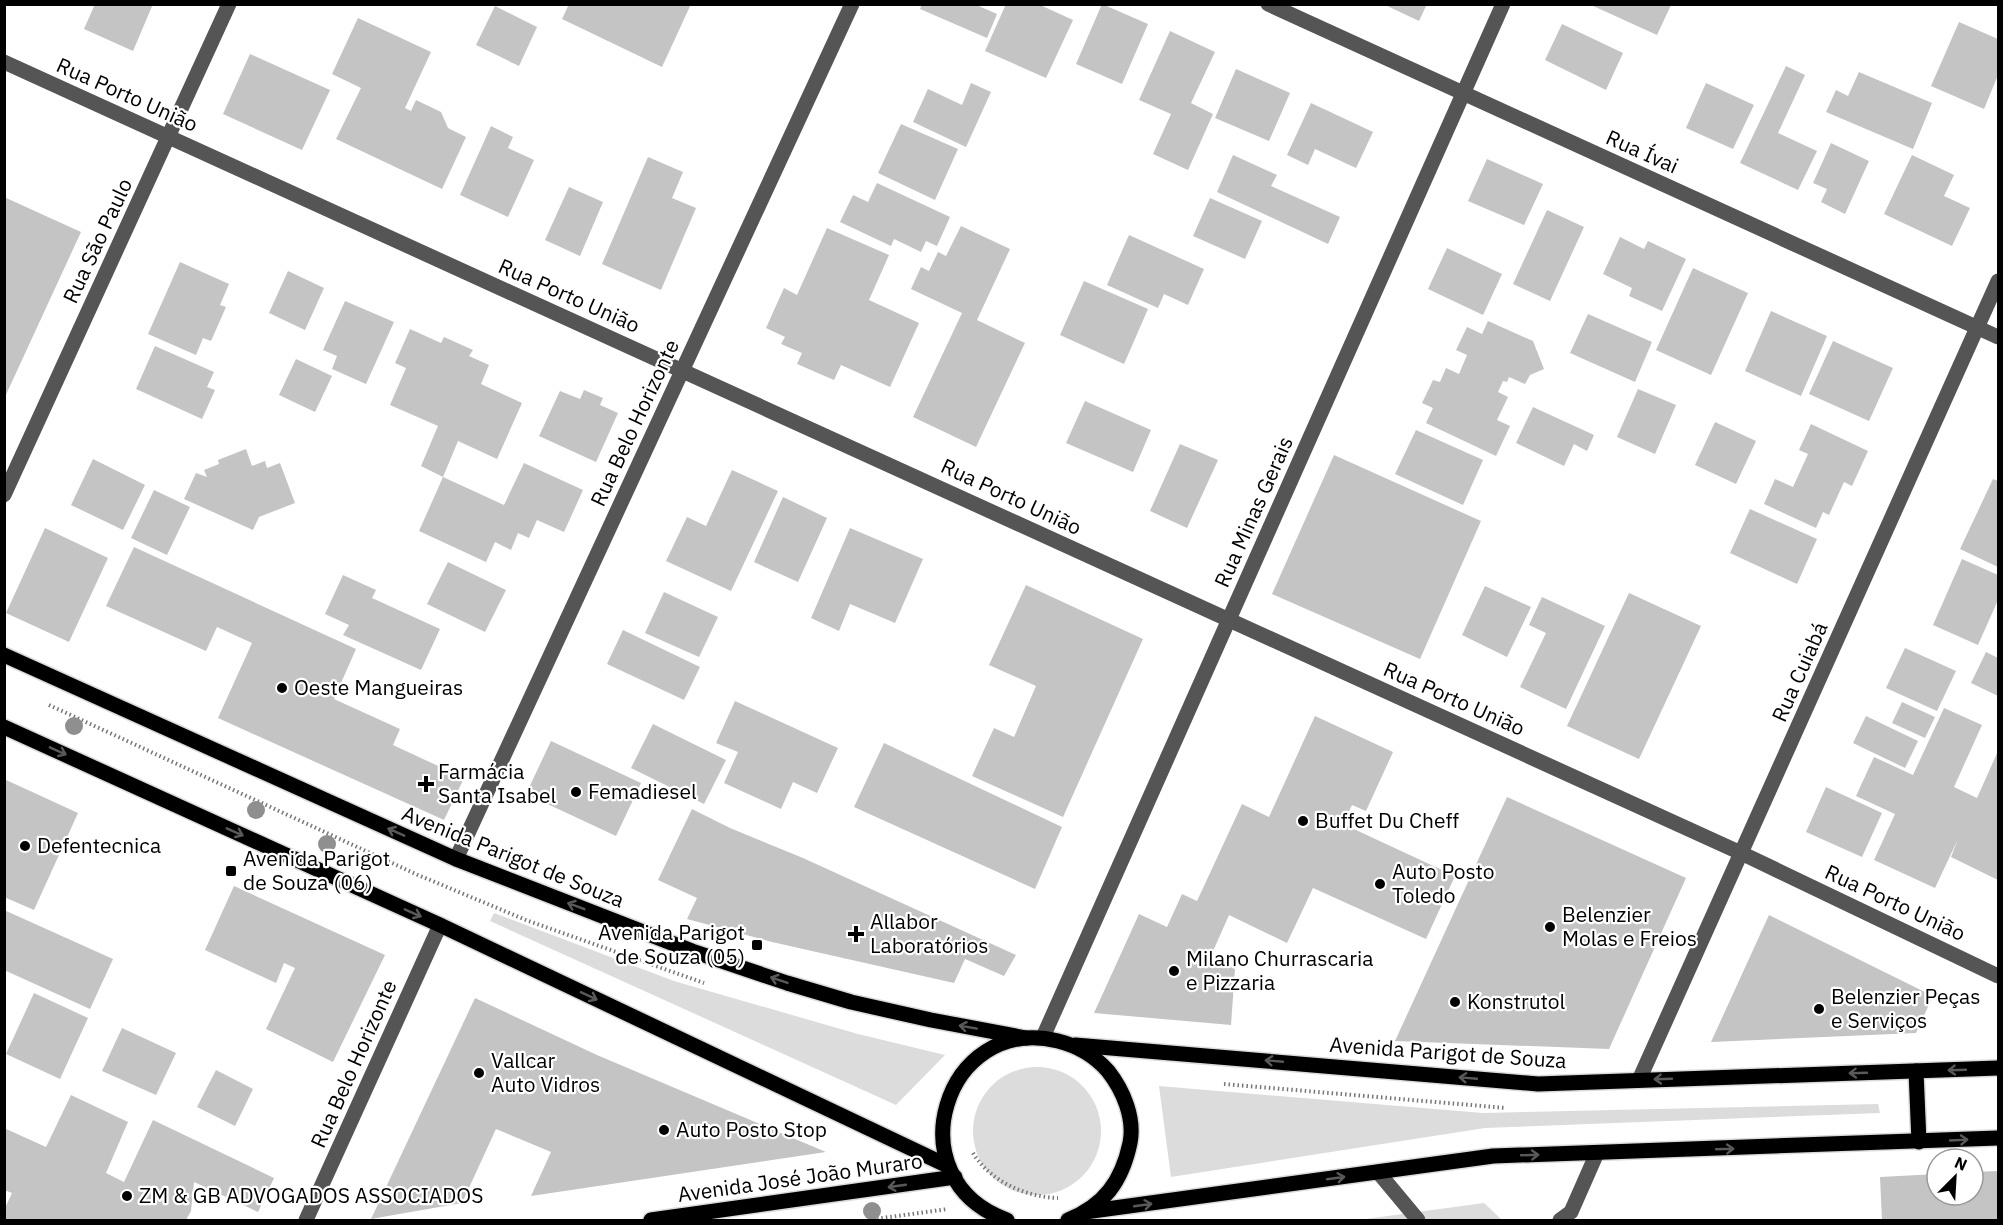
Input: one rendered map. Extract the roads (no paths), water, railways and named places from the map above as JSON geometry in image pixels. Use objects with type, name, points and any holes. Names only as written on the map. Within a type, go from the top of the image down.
[{"type":"main road","name":"Avenida Parigot de Souza","points":[[4,656],[456,860],[692,951],[851,1002],[1026,1038]]},
{"type":"main road","points":[[4,727],[440,925],[952,1172]]},
{"type":"main road","points":[[1007,1221],[994,1216],[978,1205],[961,1188],[952,1172],[942,1135],[945,1107],[956,1081],[974,1060],[998,1045],[1026,1038],[1043,1037],[1075,1045],[1099,1061],[1118,1083],[1129,1110],[1131,1139],[1124,1168],[1110,1192],[1085,1212],[1068,1220]]},
{"type":"main road","name":"Avenida Parigot de Souza","points":[[1075,1045],[1538,1084],[1998,1068]]},
{"type":"main road","points":[[1917,1071],[1919,1142]]},
{"type":"main road","points":[[1085,1212],[1493,1156],[1998,1138]]},
{"type":"main road","name":"Avenida José João Muraro","points":[[651,1221],[952,1172]]},
{"type":"street","name":"Rua São Paulo","points":[[4,495],[229,4]]},
{"type":"street","name":"Rua Belo Horizonte","points":[[456,860],[852,4]]},
{"type":"street","name":"Rua Ívai","points":[[1268,4],[1998,337]]},
{"type":"street","name":"Rua Minas Gerais","points":[[1043,1037],[1503,4]]},
{"type":"street","name":"Rua Porto União","points":[[4,62],[1741,853],[1998,975]]},
{"type":"street","name":"Rua Cuiabá","points":[[1639,1080],[1998,281]]},
{"type":"street","name":"Rua Belo Horizonte","points":[[306,1221],[440,925]]},
{"type":"street","points":[[1560,1221],[1571,1212],[1597,1153]]},
{"type":"street","points":[[1378,1172],[1418,1221]]},
{"type":"place","name":"Oeste Mangueiras","points":[[282,688]]},
{"type":"place","name":"Farmácia Santa Isabel","points":[[426,784]]},
{"type":"place","name":"Femadiesel","points":[[576,792]]},
{"type":"place","name":"Buffet Du Cheff","points":[[1303,821]]},
{"type":"place","name":"Defentecnica","points":[[25,846]]},
{"type":"place","name":"Avenida Parigot de Souza (06)","points":[[231,871]]},
{"type":"place","name":"Auto Posto Toledo","points":[[1380,884]]},
{"type":"place","name":"Belenzier Molas e Freios","points":[[1550,927]]},
{"type":"place","name":"Allabor Laboratórios","points":[[856,934]]},
{"type":"place","name":"Avenida Parigot de Souza (05)","points":[[757,945]]},
{"type":"place","name":"Milano Churrascaria e Pizzaria","points":[[1174,971]]},
{"type":"place","name":"Konstrutol","points":[[1455,1002]]},
{"type":"place","name":"Belenzier Peças e Serviços","points":[[1819,1009]]},
{"type":"place","name":"Vallcar Auto Vidros","points":[[479,1073]]},
{"type":"place","name":"Auto Posto Stop","points":[[664,1130]]},
{"type":"place","name":"ZM & GB ADVOGADOS ASSOCIADOS","points":[[127,1196]]}]
